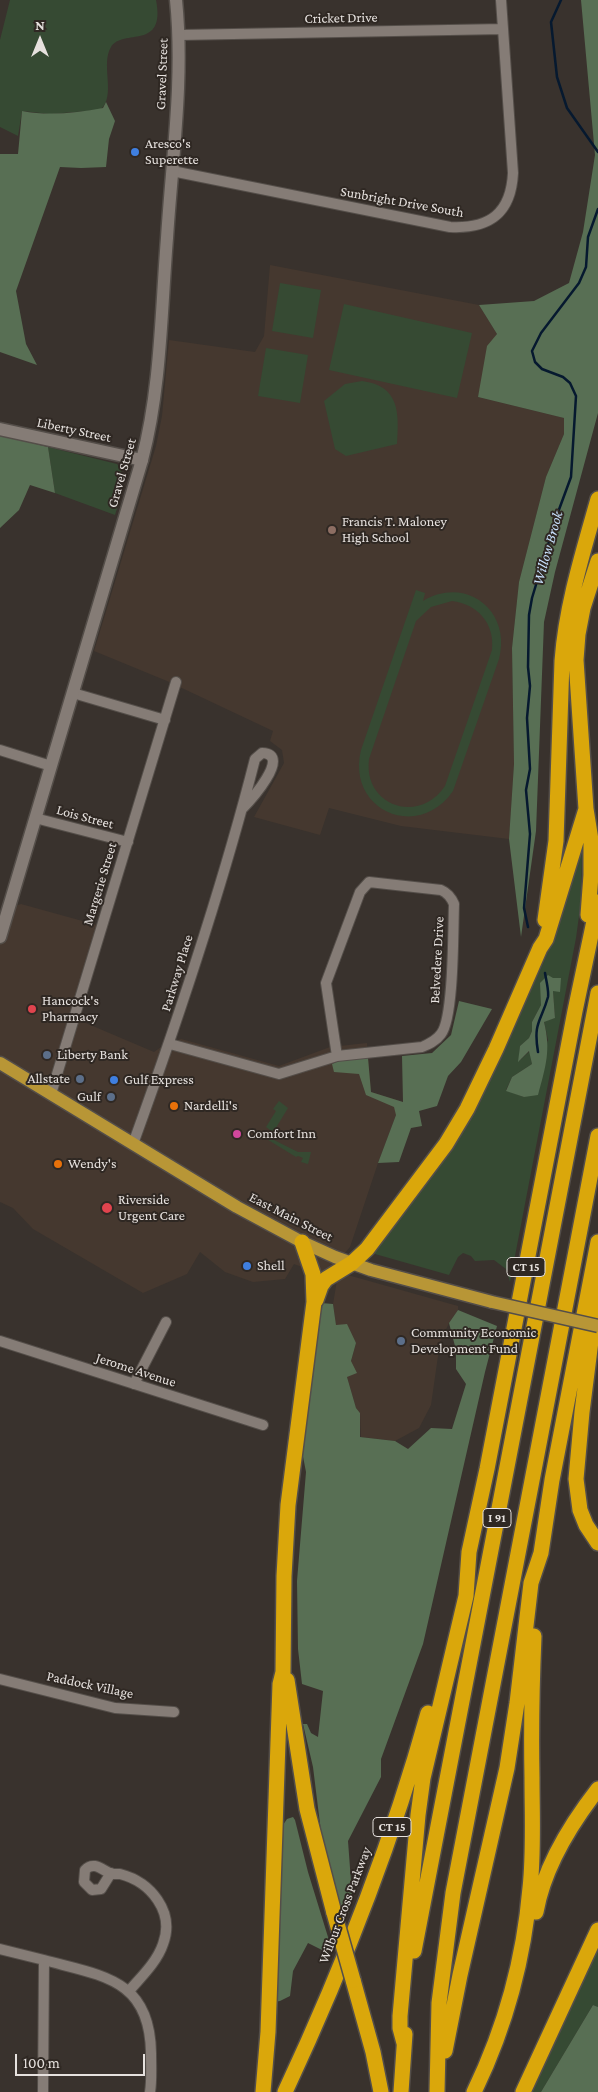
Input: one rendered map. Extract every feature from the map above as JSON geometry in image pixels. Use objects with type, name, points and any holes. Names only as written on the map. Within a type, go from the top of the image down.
[{"type":"highway","points":[[540,948],[556,841],[564,641],[576,576],[598,499]]},
{"type":"highway","points":[[581,981],[580,959],[588,913],[591,875],[590,824],[586,809],[576,660],[581,619],[598,561]]},
{"type":"highway","points":[[314,1302],[326,1279],[352,1263],[368,1250],[451,1136],[502,1036],[540,948],[546,939],[556,913],[586,809]]},
{"type":"highway","name":"CT 15","points":[[469,1552],[598,902]]},
{"type":"highway","name":"I 91","points":[[401,2092],[411,1974],[421,1913],[598,993]]},
{"type":"highway","name":"I 91","points":[[437,2092],[440,1994],[453,1893],[598,1136]]},
{"type":"highway","points":[[263,2092],[268,2032],[288,1505],[314,1302],[313,1274],[302,1242]]},
{"type":"highway","points":[[474,2092],[501,2029],[521,1953],[531,1876],[532,1675],[536,1606],[552,1480],[598,1242]]},
{"type":"highway","points":[[594,1262],[598,1292],[582,1404],[576,1479],[580,1510],[586,1525],[598,1543]]},
{"type":"highway","points":[[404,2043],[400,2028],[400,2016],[420,1796],[433,1732],[466,1596],[469,1552]]},
{"type":"highway","name":"Wilbur Cross Parkway","points":[[285,2092],[342,1961],[388,1838],[424,1727],[469,1552]]},
{"type":"highway","points":[[442,2092],[448,2032],[510,1749],[531,1584],[542,1553]]},
{"type":"highway","points":[[283,1672],[288,1683],[307,1809],[373,2052],[381,2092]]},
{"type":"highway","points":[[521,1953],[532,1934],[542,1887],[552,1862],[571,1828],[598,1789]]},
{"type":"highway","points":[[523,2092],[598,1930]]},
{"type":"main road","name":"Gravel Street","points":[[0,936],[142,460],[155,394],[179,66],[176,0]]},
{"type":"main road","name":"Liberty Street","points":[[0,429],[142,460]]},
{"type":"main road","name":"East Main Street","points":[[0,1063],[237,1207],[302,1242],[352,1263],[492,1302],[598,1326]]},
{"type":"street","name":"Sunbright Drive South","points":[[172,170],[450,227],[475,227],[497,214],[505,205],[512,186],[513,172],[501,0]]},
{"type":"street","name":"Cricket Drive","points":[[179,35],[503,29]]},
{"type":"street","name":"Margerie Street","points":[[51,1094],[176,682]]},
{"type":"street","points":[[73,693],[165,720]]},
{"type":"street","points":[[0,750],[51,766]]},
{"type":"street","name":"Parkway Place","points":[[133,1144],[170,1044],[242,810],[255,759],[262,753],[268,754],[272,758],[272,765],[264,784],[242,810]]},
{"type":"street","name":"Lois Street","points":[[36,818],[128,842]]},
{"type":"street","name":"Belvedere Drive","points":[[170,1044],[279,1074],[337,1056],[422,1047],[432,1043],[441,1035],[449,1017],[454,904],[447,893],[441,890],[376,882],[369,882],[364,886],[326,983],[337,1056]]},
{"type":"street","points":[[134,1384],[166,1322]]},
{"type":"street","name":"Jerome Avenue","points":[[0,1342],[263,1425]]},
{"type":"street","name":"Paddock Village","points":[[0,1679],[115,1708],[174,1712]]},
{"type":"street","points":[[111,1874],[120,1874],[149,1889],[164,1911],[166,1923],[163,1946],[157,1957],[129,1991]]},
{"type":"street","points":[[0,1949],[105,1977],[129,1991],[138,2002],[149,2026],[151,2039],[150,2092]]},
{"type":"street","points":[[43,2092],[44,1960]]},
{"type":"shaded area","name":"Francis T. Maloney High School","points":[[270,265],[479,305],[497,334],[478,397],[564,418],[564,434],[546,477],[519,582],[512,648],[514,764],[509,839],[401,826],[329,808],[320,835],[254,817],[284,763],[282,750],[270,741],[273,731],[167,681],[94,651],[156,446],[162,416],[169,340],[255,352],[264,336]]},
{"type":"shaded area","points":[[21,904],[97,925],[74,1018],[154,1052],[164,1045],[181,1039],[279,1066],[330,1047],[367,1043],[371,1092],[403,1102],[396,1115],[378,1163],[350,1247],[330,1270],[458,1306],[458,1310],[440,1342],[431,1405],[419,1428],[395,1441],[361,1437],[360,1413],[356,1408],[347,1377],[356,1343],[336,1326],[333,1304],[337,1280],[294,1264],[285,1279],[253,1282],[225,1272],[200,1252],[187,1274],[143,1293],[33,1229],[13,1208],[0,1202],[0,911]]},
{"type":"green space","points":[[10,0],[156,0],[157,16],[155,26],[149,32],[124,39],[111,47],[107,62],[107,97],[105,104],[100,110],[50,114],[22,111],[18,136],[0,127],[0,40]]},
{"type":"green space","points":[[581,0],[598,0],[598,413],[555,572],[544,622],[536,831],[521,937],[509,839],[514,764],[512,648],[519,582],[546,477],[564,434],[564,418],[478,397],[487,346],[497,334],[479,305],[534,301],[569,283],[583,232],[595,155]]},
{"type":"green space","points":[[106,102],[115,121],[109,139],[106,167],[60,167],[16,291],[26,344],[37,365],[0,352],[0,154],[18,154],[22,111],[52,114],[72,112],[103,108]]},
{"type":"green space","points":[[280,283],[321,290],[313,338],[272,331]]},
{"type":"green space","points":[[344,304],[472,333],[457,398],[329,370]]},
{"type":"green space","points":[[266,348],[308,355],[300,403],[258,396]]},
{"type":"green space","points":[[362,381],[384,389],[390,395],[397,412],[397,444],[346,456],[335,449],[324,401],[345,384]]},
{"type":"green space","points":[[0,435],[48,447],[55,493],[30,485],[19,510],[0,528]]},
{"type":"green space","points":[[48,447],[117,464],[123,476],[123,489],[115,515],[55,493]]},
{"type":"green space","points":[[416,590],[425,593],[423,601],[439,594],[455,592],[469,595],[482,602],[492,613],[499,626],[501,642],[499,659],[453,791],[438,806],[422,815],[405,816],[388,812],[374,803],[364,789],[359,771],[361,750]],"holes":[[[452,601],[477,611],[488,624],[491,632],[492,650],[445,786],[434,798],[421,805],[408,807],[395,805],[375,789],[369,775],[369,759],[416,621],[431,607]]]},
{"type":"green space","points":[[582,853],[581,901],[576,938],[510,1282],[506,1269],[494,1260],[475,1261],[471,1256],[463,1253],[458,1257],[449,1275],[375,1254],[375,1250],[504,1047],[544,961],[557,928],[579,854]],"holes":[[[542,989],[553,991],[555,1018],[544,1021],[548,1040],[524,1097],[506,1090],[512,1077],[532,1064],[530,1051],[519,1061],[520,1046],[529,1038],[532,1031],[532,1022],[541,1005]]]},
{"type":"green space","points":[[548,975],[553,978],[561,978],[560,992],[553,991],[555,1018],[544,1022],[547,1058],[538,1095],[524,1097],[506,1091],[512,1077],[532,1064],[529,1051],[518,1062],[520,1046],[529,1038],[532,1031],[532,1022],[541,1005],[540,983]]},
{"type":"green space","points":[[459,1001],[492,1009],[461,1062],[448,1076],[437,1106],[419,1111],[422,1126],[411,1128],[399,1162],[378,1163],[396,1115],[394,1107],[366,1095],[359,1074],[334,1072],[332,1064],[339,1061],[368,1058],[371,1092],[403,1102],[402,1056],[432,1053],[451,1035]]},
{"type":"green space","points":[[279,1101],[288,1108],[274,1131],[279,1133],[274,1140],[298,1152],[311,1152],[308,1164],[301,1162],[303,1158],[296,1157],[265,1138],[270,1130],[266,1127],[276,1111],[273,1109]]},
{"type":"green space","points":[[321,1303],[333,1304],[336,1325],[347,1324],[356,1343],[351,1361],[357,1373],[347,1377],[356,1408],[360,1413],[360,1437],[395,1441],[408,1449],[431,1428],[452,1429],[466,1384],[456,1369],[456,1350],[449,1323],[458,1310],[497,1326],[423,1644],[381,1759],[381,1777],[348,1841],[352,1895],[348,1914],[338,1902],[322,1840],[313,1767],[303,1724],[307,1724],[311,1733],[318,1737],[323,1691],[302,1684],[298,1649],[297,1581],[306,1472],[300,1441]]},
{"type":"green space","points":[[293,1817],[332,1950],[322,1950],[308,1943],[293,1971],[290,1996],[274,2002],[280,1841],[283,1825],[287,1819]]},
{"type":"green space","points":[[598,1950],[598,2007],[593,2005],[541,2092],[530,2092]]},
{"type":"green space","points":[[593,2005],[598,2007],[598,2092],[541,2092]]},
{"type":"waterway","name":"Willow Brook","points":[[561,0],[551,22],[557,77],[567,108],[598,152]]},
{"type":"waterway","name":"Willow Brook","points":[[528,927],[524,908],[530,834],[526,790],[530,769],[527,718],[530,686],[528,667],[529,615],[532,598],[557,515],[571,477],[576,396],[570,383],[563,377],[542,369],[535,362],[532,351],[541,333],[579,283],[586,267],[588,237],[598,209]]},
{"type":"waterway","name":"Willow Brook","points":[[538,1052],[537,1028],[548,997],[545,973]]},
{"type":"place","name":"Aresco's Superette","points":[[135,152]]},
{"type":"place","name":"Francis T. Maloney High School","points":[[332,530]]},
{"type":"place","name":"Hancock's Pharmacy","points":[[32,1009]]},
{"type":"place","name":"Liberty Bank","points":[[47,1055]]},
{"type":"place","name":"Allstate","points":[[80,1079]]},
{"type":"place","name":"Gulf Express","points":[[114,1080]]},
{"type":"place","name":"Gulf","points":[[111,1097]]},
{"type":"place","name":"Nardelli's","points":[[174,1106]]},
{"type":"place","name":"Comfort Inn","points":[[237,1134]]},
{"type":"place","name":"Wendy's","points":[[58,1164]]},
{"type":"place","name":"Riverside Urgent Care","points":[[107,1208]]},
{"type":"place","name":"Shell","points":[[247,1266]]},
{"type":"place","name":"Community Economic Development Fund","points":[[401,1341]]}]
